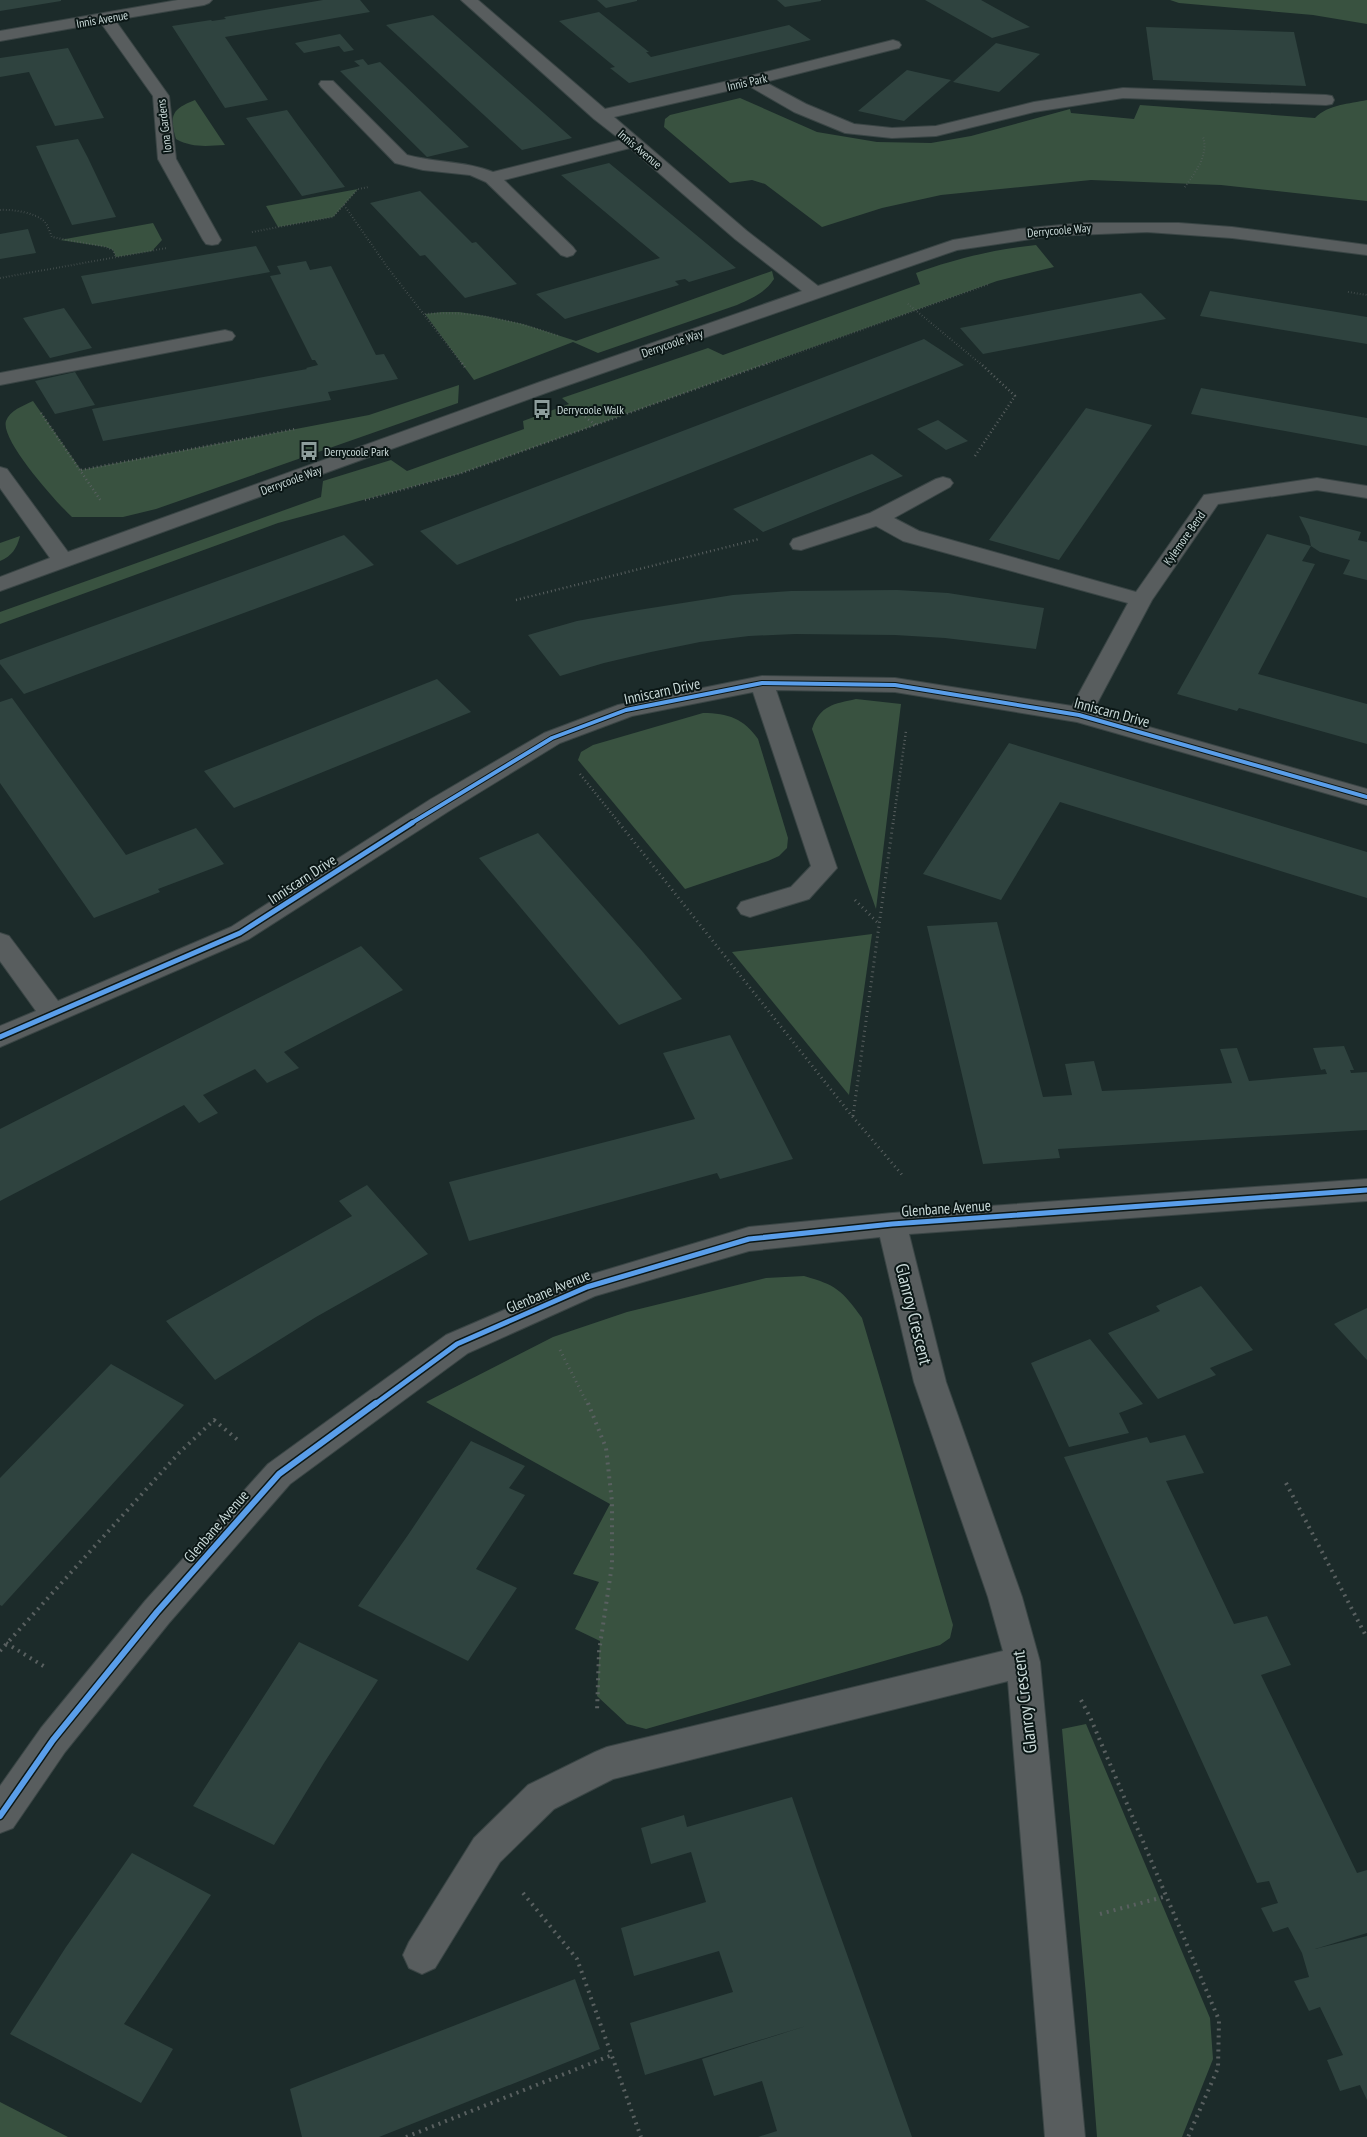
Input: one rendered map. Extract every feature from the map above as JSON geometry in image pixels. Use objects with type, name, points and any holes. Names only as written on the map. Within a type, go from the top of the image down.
[{"type":"street","name":"Innis Avenue","points":[[0,36],[106,19],[204,0]]},
{"type":"street","name":"Innis Avenue","points":[[469,0],[741,235],[816,293]]},
{"type":"street","name":"Iona Gardens","points":[[106,19],[162,96],[167,159],[212,240]]},
{"type":"street","name":"Innis Park","points":[[600,115],[751,81],[892,45]]},
{"type":"street","points":[[751,81],[800,108],[851,129],[892,133],[936,131],[1034,107],[1123,93],[1326,100]]},
{"type":"street","points":[[327,84],[401,159],[423,165],[473,170],[492,178],[568,251]]},
{"type":"street","points":[[492,178],[632,142]]},
{"type":"street","name":"Derrycoole Way","points":[[0,584],[548,386],[953,245],[1009,234],[1059,228],[1112,226],[1213,231],[1367,250]]},
{"type":"street","points":[[0,379],[225,336]]},
{"type":"street","points":[[0,473],[63,561]]},
{"type":"street","points":[[801,544],[878,518],[943,483]]},
{"type":"street","name":"Kylemore Bend","points":[[1079,715],[1141,600],[1211,499],[1317,484],[1367,492]]},
{"type":"street","points":[[878,518],[911,536],[1141,600]]},
{"type":"street","points":[[750,908],[800,893],[824,868],[762,683]]},
{"type":"street","name":"Inniscarn Drive","points":[[0,1037],[240,933],[440,806],[552,738],[626,710],[762,683],[895,685],[1079,715],[1367,797]]},
{"type":"street","points":[[0,942],[52,1013]]},
{"type":"street","name":"Glenbane Avenue","points":[[0,1816],[53,1740],[90,1694],[158,1612],[279,1474],[457,1344],[587,1287],[749,1239],[892,1224],[1367,1190]]},
{"type":"street","name":"Glanroy Crescent","points":[[892,1224],[930,1382],[1005,1597],[1023,1662],[1065,2137]]},
{"type":"street","points":[[422,1955],[487,1850],[541,1797],[607,1764],[1023,1662]]},
{"type":"path","points":[[1161,94],[1195,122],[1205,140],[1203,158],[1177,200],[1163,228]]},
{"type":"path","points":[[344,205],[366,241],[425,314],[468,373]]},
{"type":"path","points":[[0,210],[8,208],[28,214],[45,222],[52,237],[74,243],[106,247],[113,250],[116,257]]},
{"type":"path","points":[[364,500],[459,474],[997,281]]},
{"type":"path","points":[[901,299],[988,369],[1015,396],[978,454],[943,483]]},
{"type":"path","points":[[425,314],[450,312],[486,316],[523,324],[560,336]]},
{"type":"path","points":[[39,409],[105,505]]},
{"type":"path","points":[[81,470],[302,428]]},
{"type":"path","points":[[516,600],[762,539],[801,544]]},
{"type":"path","points":[[852,1116],[912,688]]},
{"type":"path","points":[[552,738],[852,1116],[942,1221]]},
{"type":"path","points":[[537,1309],[585,1396],[606,1448],[612,1502],[612,1565],[599,1652],[596,1709],[607,1764]]},
{"type":"path","points":[[0,1650],[179,1453],[214,1420],[279,1474]]},
{"type":"path","points":[[1286,1484],[1367,1636]]},
{"type":"path","points":[[1076,1691],[1090,1716],[1219,2020],[1218,2068],[1188,2137]]},
{"type":"path","points":[[487,1850],[577,1959],[641,2137]]},
{"type":"path","points":[[1046,1928],[1167,1896]]},
{"type":"path","points":[[406,2137],[612,2055]]},
{"type":"green space","points":[[1170,0],[1367,0],[1367,24],[1313,15],[1179,3]]},
{"type":"green space","points":[[740,98],[817,132],[877,142],[931,143],[971,136],[1070,109],[1071,113],[1134,119],[1140,105],[1315,118],[1333,107],[1367,100],[1367,201],[1221,185],[1091,180],[941,195],[882,208],[822,227],[765,184],[752,180],[730,183],[664,127],[665,119],[670,115]]},
{"type":"green space","points":[[195,100],[225,145],[194,145],[176,139],[173,124],[174,114],[181,107]]},
{"type":"green space","points":[[358,189],[333,217],[278,227],[266,206]]},
{"type":"green space","points":[[153,223],[162,240],[152,251],[116,257],[113,250],[106,247],[60,240]]},
{"type":"green space","points":[[1036,245],[1054,267],[997,281],[459,474],[278,523],[0,624],[0,612],[321,497],[323,481],[391,460],[407,471],[524,429],[523,421],[569,404],[562,398],[708,348],[723,355],[920,284],[916,273],[931,268],[975,255]]},
{"type":"green space","points":[[772,271],[774,279],[767,288],[758,295],[737,305],[598,353],[573,342],[474,380],[425,314],[459,312],[486,316],[523,324],[576,341]]},
{"type":"green space","points":[[459,385],[458,403],[156,509],[123,517],[72,517],[31,471],[20,456],[6,430],[6,421],[10,414],[33,401],[81,470],[369,415]]},
{"type":"green space","points":[[20,536],[13,551],[8,557],[0,561],[0,543]]},
{"type":"green space","points":[[856,699],[901,704],[876,909],[812,729],[815,721],[824,710],[835,704]]},
{"type":"green space","points":[[703,713],[720,714],[735,718],[747,726],[758,739],[788,838],[787,848],[779,856],[768,861],[685,889],[578,760],[581,752],[593,745]]},
{"type":"green space","points":[[872,934],[849,1095],[732,952]]},
{"type":"green space","points":[[804,1276],[824,1282],[838,1290],[862,1318],[953,1625],[950,1638],[940,1645],[646,1729],[627,1724],[597,1696],[600,1641],[575,1629],[599,1582],[573,1574],[610,1504],[426,1402],[553,1337],[627,1312],[766,1278]]},
{"type":"green space","points":[[1086,1724],[1210,2018],[1213,2059],[1182,2137],[1097,2137],[1062,1729]]},
{"type":"green space","points":[[0,2102],[68,2137],[0,2137]]},
{"type":"building","points":[[0,0],[61,0],[61,1],[0,11]]},
{"type":"building","points":[[323,0],[360,0],[370,12],[225,37],[268,100],[225,108],[172,26],[226,19],[224,17]]},
{"type":"building","points":[[597,0],[637,0],[637,1],[606,8]]},
{"type":"building","points":[[777,0],[821,0],[821,1],[785,7]]},
{"type":"building","points":[[925,0],[981,0],[1030,27],[992,38]]},
{"type":"building","points":[[599,12],[649,52],[646,52],[651,57],[789,25],[811,40],[629,83],[610,68],[615,67],[559,21]]},
{"type":"building","points":[[433,15],[572,138],[522,150],[386,25]]},
{"type":"building","points":[[1146,27],[1294,32],[1306,86],[1153,80]]},
{"type":"building","points":[[340,34],[354,50],[344,52],[339,46],[304,53],[295,43]]},
{"type":"building","points":[[996,43],[1040,54],[999,92],[953,82]]},
{"type":"building","points":[[68,48],[104,118],[55,126],[29,72],[0,77],[0,58]]},
{"type":"building","points":[[363,59],[368,65],[380,62],[469,147],[427,157],[340,71],[360,66],[354,61]]},
{"type":"building","points":[[907,70],[951,80],[904,121],[858,111]]},
{"type":"building","points":[[287,110],[345,187],[302,196],[246,118]]},
{"type":"building","points":[[78,139],[116,217],[72,225],[36,146]]},
{"type":"building","points":[[609,163],[736,268],[689,282],[685,279],[675,281],[679,285],[565,319],[536,294],[660,258],[561,175]]},
{"type":"building","points":[[420,191],[472,243],[476,242],[517,284],[465,298],[425,255],[420,256],[370,203]]},
{"type":"building","points":[[28,229],[36,253],[0,259],[0,234]]},
{"type":"building","points":[[256,246],[270,272],[92,304],[81,276]]},
{"type":"building","points":[[306,261],[310,270],[331,266],[376,355],[384,354],[398,379],[328,392],[331,400],[103,441],[92,409],[307,369],[318,365],[315,360],[312,360],[270,276],[281,274],[277,266]]},
{"type":"building","points":[[1210,291],[1367,317],[1367,344],[1200,316]]},
{"type":"building","points":[[1141,293],[1166,319],[983,354],[960,328]]},
{"type":"building","points":[[64,308],[92,348],[50,358],[23,318]]},
{"type":"building","points":[[924,339],[964,365],[457,565],[420,531]]},
{"type":"building","points":[[75,372],[95,405],[55,414],[35,381]]},
{"type":"building","points":[[1201,388],[1367,418],[1367,446],[1191,414]]},
{"type":"building","points":[[1086,408],[1152,425],[1059,560],[989,540]]},
{"type":"building","points":[[938,420],[968,441],[946,450],[917,429]]},
{"type":"building","points":[[872,454],[903,476],[763,532],[733,509]]},
{"type":"building","points":[[1299,516],[1361,532],[1358,540],[1367,542],[1367,580],[1343,574],[1350,560],[1320,552],[1311,546],[1309,536]]},
{"type":"building","points":[[1267,534],[1311,546],[1302,561],[1315,564],[1258,674],[1367,704],[1367,744],[1239,708],[1237,711],[1177,694]]},
{"type":"building","points":[[344,535],[374,565],[24,694],[0,664],[0,660]]},
{"type":"building","points":[[897,590],[948,593],[1044,608],[1036,649],[945,638],[895,635],[795,634],[749,636],[700,642],[651,652],[560,676],[528,635],[577,621],[733,595],[791,591]]},
{"type":"building","points":[[437,679],[471,712],[234,808],[204,771]]},
{"type":"building","points":[[12,698],[126,855],[196,828],[224,864],[158,889],[160,892],[94,918],[0,783],[0,702]]},
{"type":"building","points":[[1009,743],[1367,852],[1367,898],[1060,802],[1001,900],[923,874]]},
{"type":"building","points":[[538,833],[682,999],[619,1025],[479,858]]},
{"type":"building","points":[[997,922],[1043,1097],[1072,1095],[1065,1064],[1094,1061],[1102,1091],[1143,1089],[1232,1083],[1220,1049],[1237,1048],[1249,1081],[1327,1074],[1325,1069],[1321,1070],[1313,1048],[1344,1046],[1354,1070],[1350,1070],[1351,1073],[1367,1072],[1367,1130],[1058,1149],[1060,1158],[983,1164],[927,926]]},
{"type":"building","points":[[361,946],[403,990],[284,1052],[299,1068],[267,1083],[255,1069],[203,1095],[218,1113],[199,1123],[184,1105],[0,1201],[0,1129]]},
{"type":"building","points":[[730,1035],[793,1159],[720,1179],[717,1173],[469,1241],[449,1182],[695,1119],[663,1053]]},
{"type":"building","points":[[367,1185],[428,1254],[316,1317],[215,1380],[166,1321],[352,1216],[339,1201]]},
{"type":"building","points":[[1201,1286],[1253,1350],[1210,1368],[1216,1375],[1158,1399],[1108,1333],[1160,1311],[1156,1306]]},
{"type":"building","points":[[1367,1308],[1367,1360],[1334,1324]]},
{"type":"building","points":[[1090,1339],[1143,1404],[1119,1413],[1129,1433],[1069,1447],[1031,1363]]},
{"type":"building","points":[[111,1364],[184,1405],[2,1606],[0,1605],[0,1478]]},
{"type":"building","points":[[1185,1435],[1204,1473],[1166,1481],[1234,1624],[1267,1616],[1291,1665],[1261,1675],[1357,1873],[1367,1870],[1367,1933],[1315,1949],[1367,1936],[1367,2100],[1360,2085],[1340,2091],[1327,2060],[1343,2055],[1320,2007],[1309,2011],[1294,1981],[1309,1977],[1302,1953],[1288,1927],[1273,1932],[1261,1908],[1278,1903],[1269,1881],[1257,1883],[1064,1457],[1147,1437],[1150,1443]]},
{"type":"building","points":[[471,1441],[525,1466],[509,1488],[525,1495],[476,1569],[517,1588],[468,1661],[358,1606]]},
{"type":"building","points":[[299,1642],[378,1680],[274,1845],[193,1806]]},
{"type":"building","points":[[792,1797],[912,2137],[758,2137],[777,2131],[762,2081],[714,2096],[702,2059],[806,2026],[645,2075],[630,2023],[733,1992],[719,1951],[634,1976],[621,1928],[706,1902],[691,1852],[651,1864],[641,1828],[684,1815],[687,1827]]},
{"type":"building","points":[[132,1853],[211,1895],[124,2024],[173,2049],[141,2103],[10,2034],[66,1947]]},
{"type":"building","points":[[575,1979],[600,2049],[379,2137],[302,2137],[290,2089]]},
{"type":"cycle path","points":[[0,1037],[240,933],[440,805],[552,738],[626,710],[762,683],[895,685],[1079,715],[1367,797]]},
{"type":"cycle path","points":[[0,1816],[53,1740],[157,1612],[279,1474],[457,1344],[587,1287],[749,1239],[892,1224],[1367,1190]]},
{"type":"place","name":"Derrycoole Walk","points":[[542,409]]},
{"type":"place","name":"Derrycoole Park","points":[[309,451]]}]
